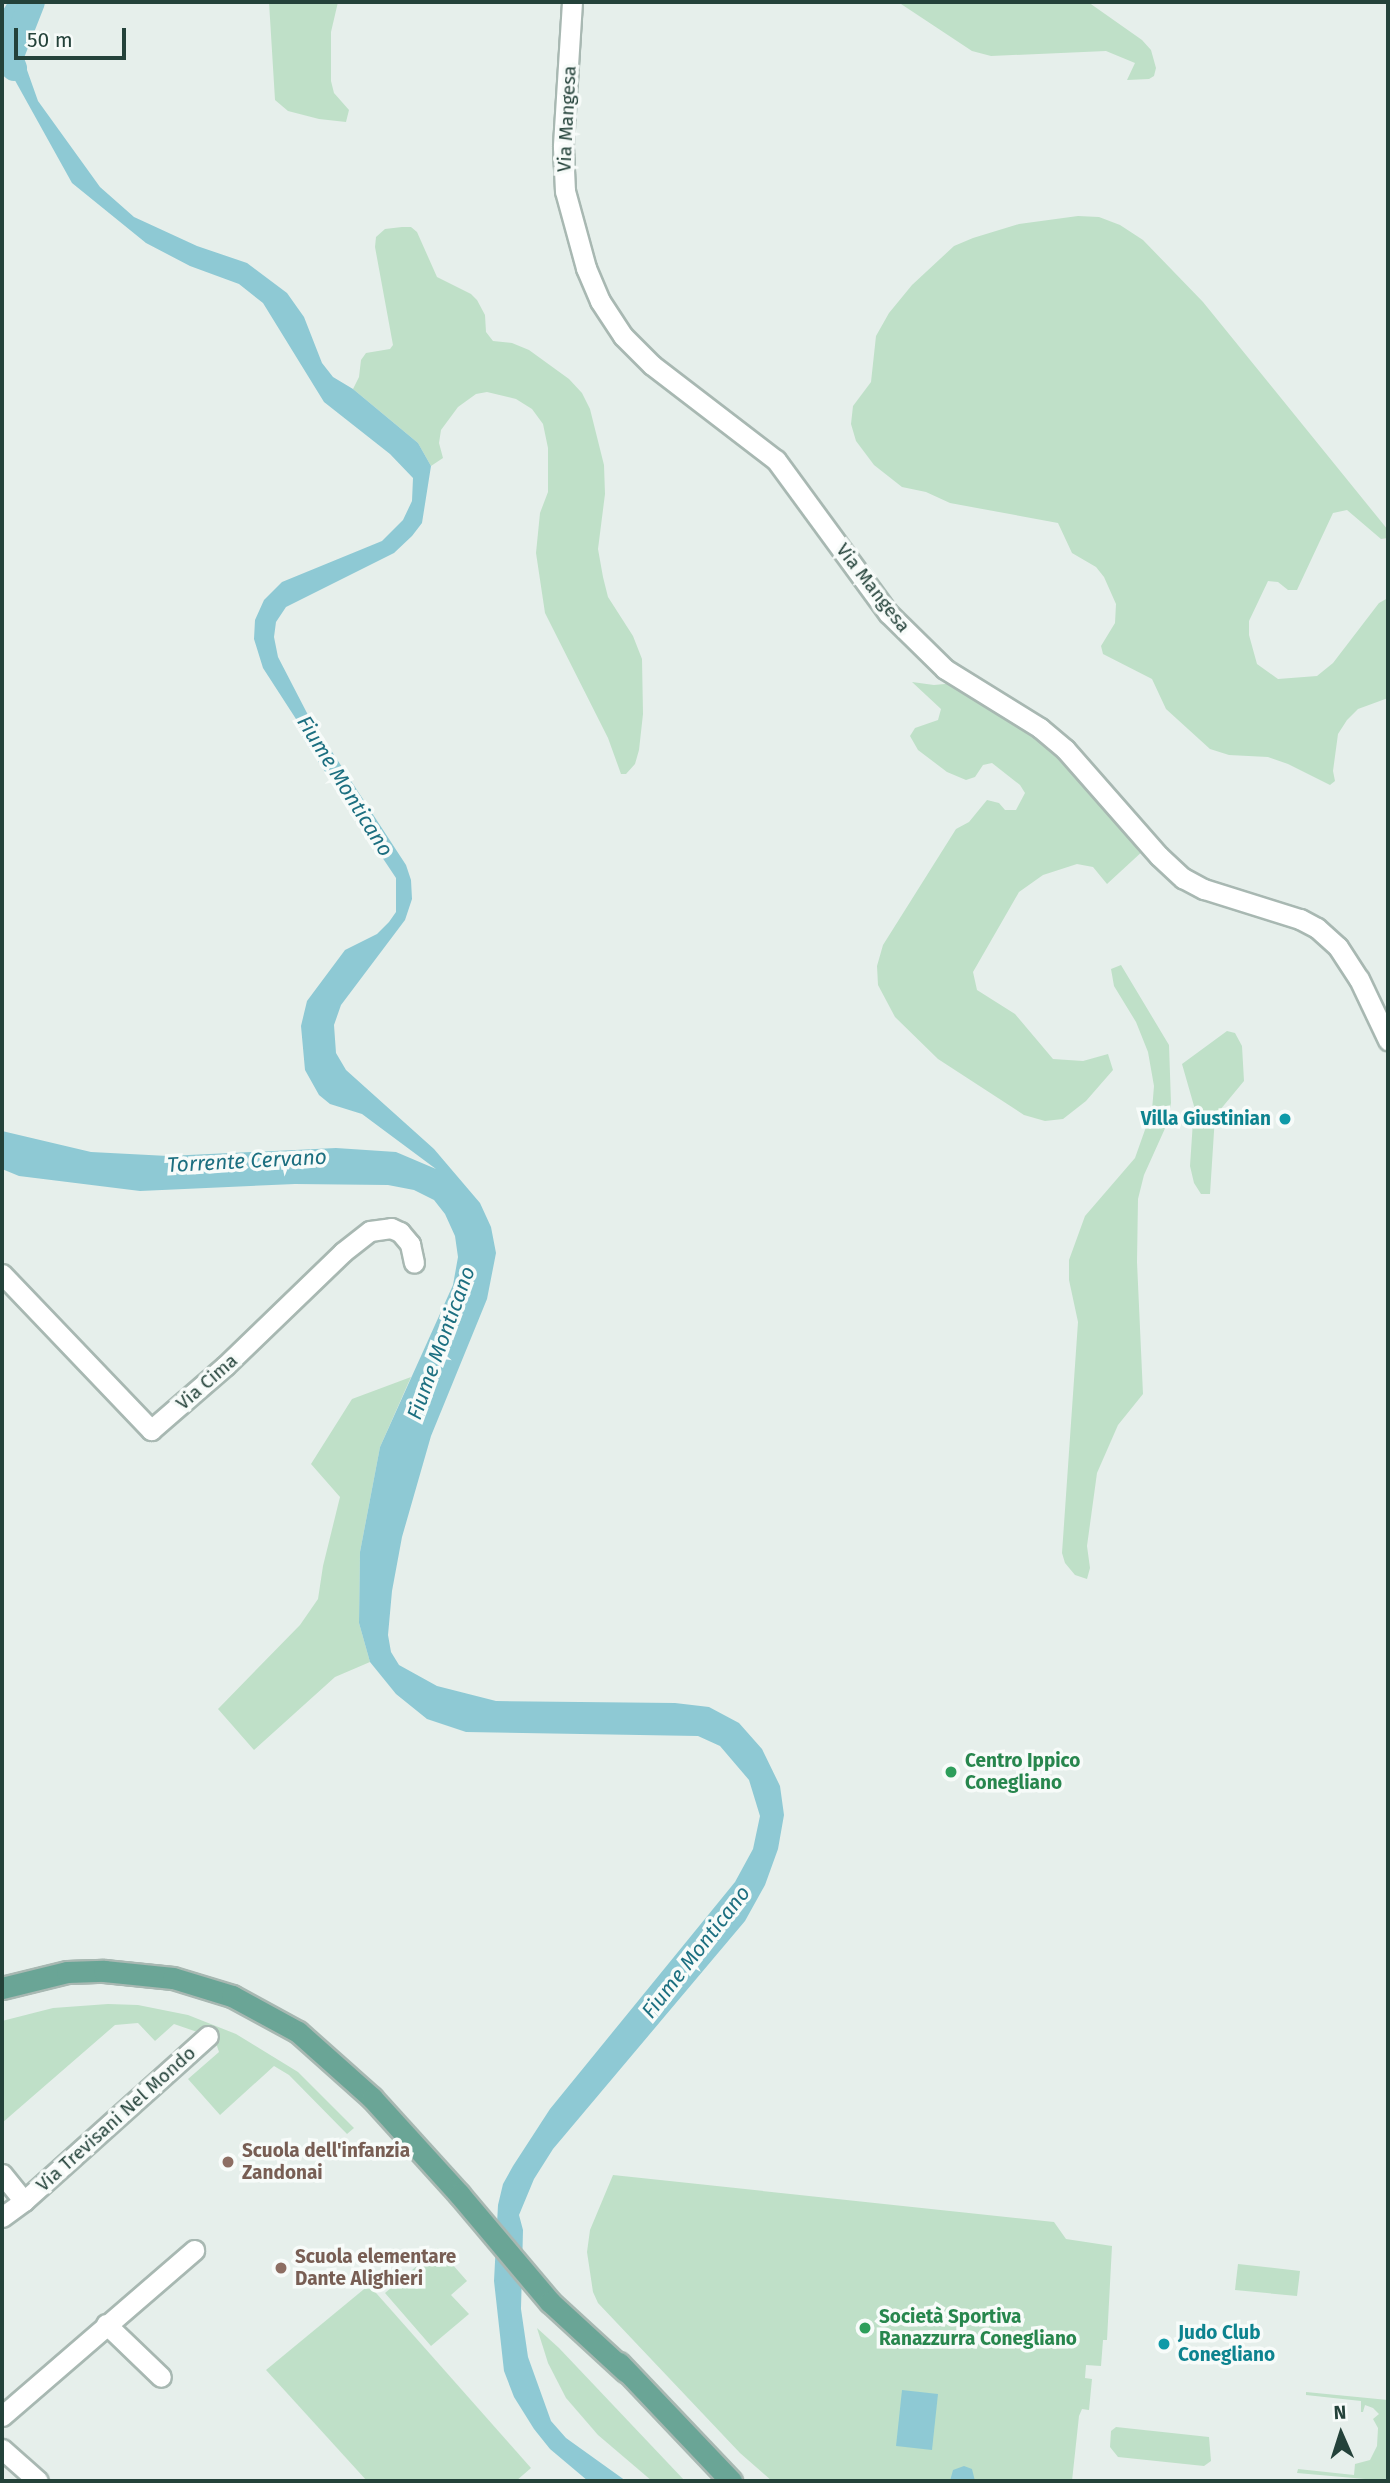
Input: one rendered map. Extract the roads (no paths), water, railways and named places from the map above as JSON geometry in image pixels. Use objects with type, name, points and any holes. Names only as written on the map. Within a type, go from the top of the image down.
[{"type":"main road","points":[[2,1988],[66,1972],[104,1971],[173,1978],[232,1996],[298,2032],[326,2053],[372,2098],[486,2223],[731,2481]]},
{"type":"street","name":"Via Mangesa","points":[[572,2],[563,147],[565,191],[586,268],[600,301],[623,336],[652,365],[776,460],[888,613],[945,668],[1040,728],[1065,749],[1159,856],[1183,878],[1204,889],[1300,919],[1317,928],[1338,947],[1359,979],[1388,1040]]},
{"type":"street","name":"Via Cima","points":[[2,1275],[151,1430],[225,1366],[344,1252],[370,1231],[391,1228],[400,1232],[410,1244],[414,1263]]},
{"type":"street","name":"Via Trevisani Nel Mondo","points":[[2,2217],[24,2201],[208,2036]]},
{"type":"street","name":"Via Trevisani Nel Mondo","points":[[2,2174],[24,2201]]},
{"type":"street","points":[[2,2416],[194,2250]]},
{"type":"street","points":[[106,2324],[161,2377]]},
{"type":"street","points":[[2,2449],[38,2481]]},
{"type":"water","name":"Torrente Cervano","points":[[8,2],[26,2],[18,25],[21,53],[38,101],[100,187],[134,217],[197,246],[247,263],[287,293],[304,317],[322,363],[333,377],[353,389],[418,443],[431,466],[422,523],[412,536],[394,553],[286,607],[276,622],[274,637],[278,657],[308,715],[406,865],[411,880],[412,899],[405,920],[341,1005],[334,1025],[336,1053],[346,1070],[434,1149],[480,1203],[491,1227],[496,1253],[487,1299],[431,1436],[402,1537],[392,1591],[388,1635],[391,1652],[399,1665],[437,1686],[496,1701],[675,1703],[709,1707],[739,1723],[762,1749],[780,1786],[784,1815],[778,1849],[765,1885],[745,1921],[553,2149],[534,2179],[519,2215],[523,2230],[521,2309],[528,2357],[551,2421],[566,2438],[626,2481],[588,2481],[550,2449],[514,2397],[504,2371],[494,2281],[498,2205],[503,2184],[550,2109],[735,1882],[753,1849],[760,1816],[749,1780],[720,1746],[698,1736],[466,1732],[427,1719],[396,1694],[370,1662],[359,1623],[360,1552],[380,1447],[453,1285],[458,1257],[455,1236],[445,1214],[434,1200],[414,1190],[388,1185],[295,1184],[140,1191],[19,1176],[2,1169],[2,1131],[91,1152],[168,1156],[336,1148],[396,1152],[436,1169],[362,1114],[330,1104],[319,1095],[305,1070],[301,1026],[307,1001],[345,950],[377,934],[389,922],[396,912],[396,878],[304,740],[296,719],[263,668],[254,639],[255,620],[264,600],[282,582],[382,541],[403,520],[412,501],[413,478],[390,454],[324,402],[263,303],[239,284],[190,266],[146,243],[72,183],[7,66],[2,49],[2,12]]},
{"type":"water","points":[[902,2390],[938,2394],[932,2450],[896,2446]]},
{"type":"water","points":[[964,2466],[972,2469],[975,2481],[950,2481],[953,2470]]},
{"type":"waterway","name":"Fiume Monticano","points":[[14,68],[10,58],[32,2]]},
{"type":"place","name":"Villa Giustinian","points":[[1285,1119]]},
{"type":"place","name":"Centro Ippico Conegliano","points":[[951,1772]]},
{"type":"place","name":"Scuola dell'infanzia Zandonai","points":[[228,2162]]},
{"type":"place","name":"Scuola elementare Dante Alighieri","points":[[281,2268]]},
{"type":"place","name":"Società Sportiva Ranazzurra Conegliano","points":[[865,2328]]},
{"type":"place","name":"Judo Club Conegliano","points":[[1164,2344]]}]
